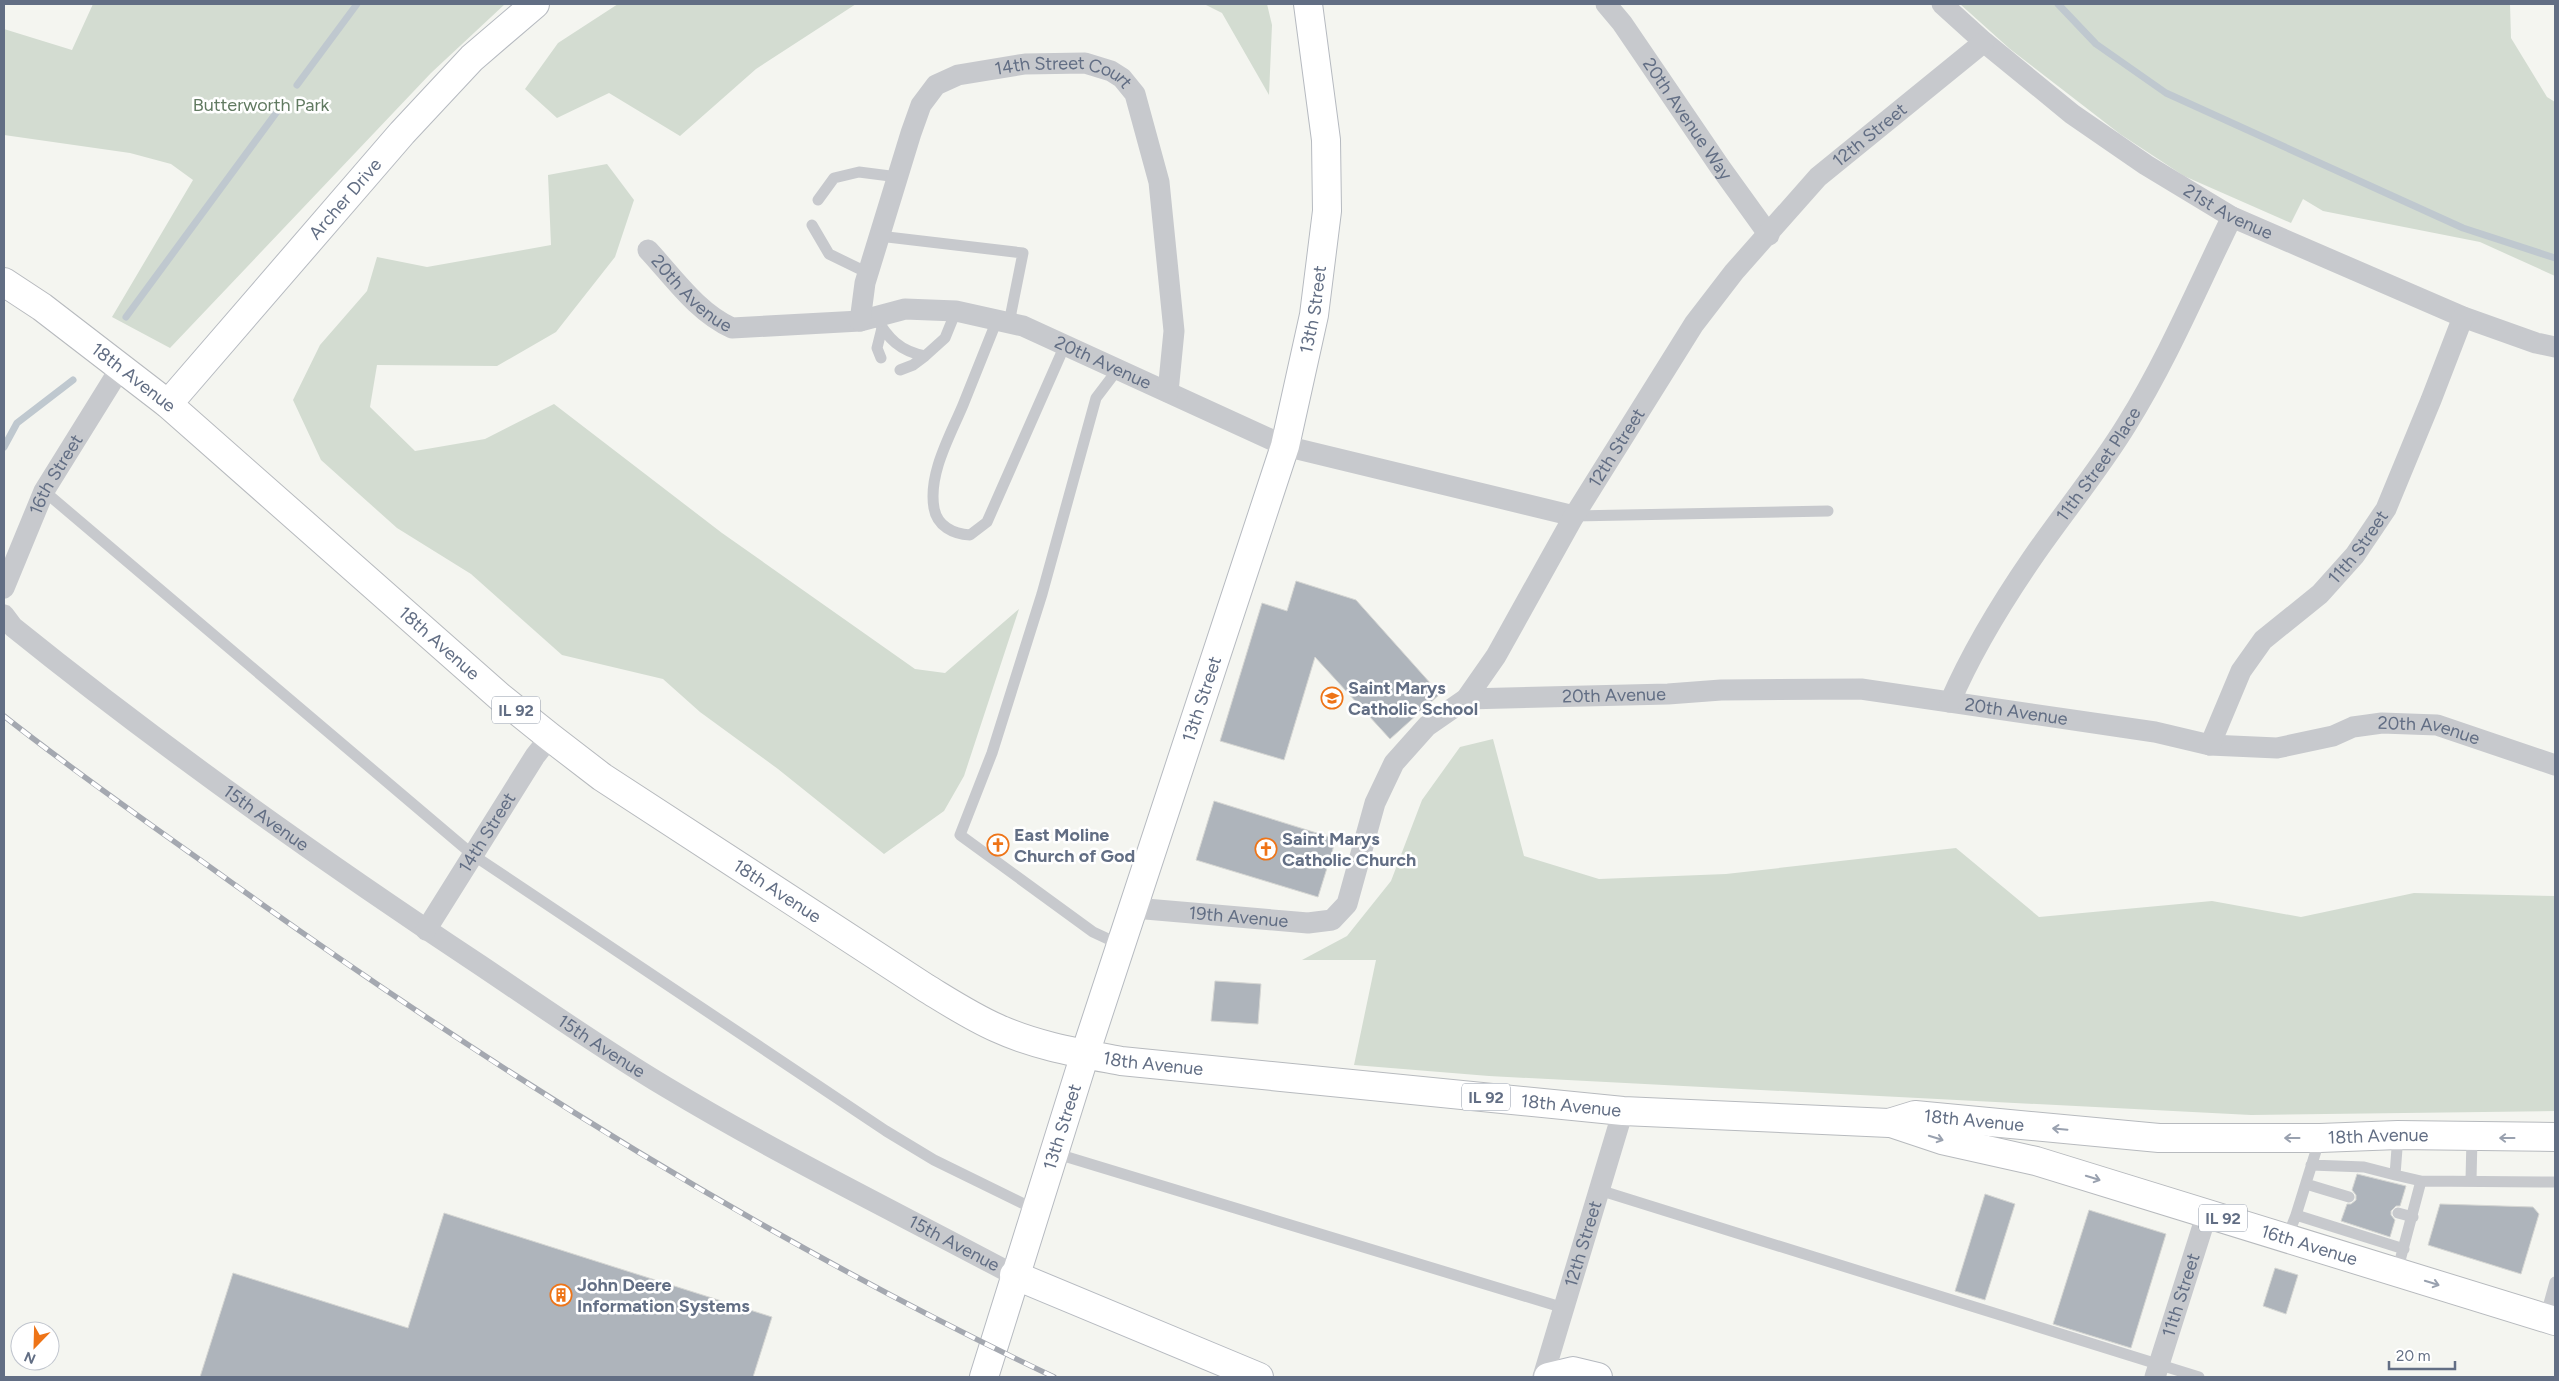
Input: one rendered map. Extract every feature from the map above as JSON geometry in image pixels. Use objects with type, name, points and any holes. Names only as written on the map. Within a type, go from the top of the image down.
[{"type":"main road","name":"Archer Drive","points":[[168,404],[402,133],[472,58],[535,4]]},
{"type":"main road","name":"13th Street","points":[[984,1377],[1014,1275],[1037,1210],[1085,1054],[1285,446],[1314,314],[1327,211],[1326,140],[1308,4]]},
{"type":"main road","name":"18th Avenue","points":[[4,282],[42,306],[168,404],[500,697],[602,777],[966,1013],[1025,1039],[1120,1061],[1623,1111],[1889,1123],[1915,1115],[2159,1138],[2320,1138],[2398,1135],[2472,1138],[2555,1137]]},
{"type":"main road","name":"16th Avenue","points":[[1889,1123],[1942,1140],[2036,1161],[2207,1213],[2291,1226],[2401,1261],[2550,1319]]},
{"type":"main road","name":"15th Avenue","points":[[1014,1275],[1260,1377]]},
{"type":"main road","points":[[1548,1377],[1573,1371],[1598,1377]]},
{"type":"street","name":"20th Avenue Way","points":[[1606,4],[1622,23],[1720,167],[1769,235]]},
{"type":"street","name":"21st Avenue","points":[[1942,4],[1984,42],[2072,114],[2146,165],[2232,217],[2462,317],[2536,343],[2555,347]]},
{"type":"street","name":"12th Street","points":[[1340,913],[1353,888],[1375,803],[1394,763],[1427,726],[1466,699],[1496,656],[1574,516],[1694,324],[1734,272],[1769,235],[1818,177],[1984,42]]},
{"type":"street","name":"14th Street Court","points":[[872,322],[868,273],[920,105],[936,85],[958,75],[1025,64],[1053,62],[1085,63],[1111,71],[1122,78],[1135,94],[1159,182],[1174,331],[1168,392]]},
{"type":"street","name":"11th Street Place","points":[[1950,702],[1962,675],[1984,636],[2032,558],[2127,424],[2149,385],[2232,217]]},
{"type":"street","name":"20th Avenue","points":[[648,250],[700,308],[718,322],[732,328],[872,322],[905,309],[956,311],[1003,321],[1023,326],[1285,446],[1574,516]]},
{"type":"street","name":"11th Street","points":[[2210,745],[2241,671],[2263,640],[2320,594],[2355,555],[2386,509],[2432,400],[2462,317]]},
{"type":"street","name":"16th Street","points":[[4,588],[44,491],[121,367]]},
{"type":"street","name":"15th Avenue","points":[[4,615],[13,627],[90,689],[318,856],[426,930],[681,1096],[767,1145],[1014,1275]]},
{"type":"street","name":"20th Avenue","points":[[1466,699],[1822,688],[1860,689],[2155,732],[2210,745],[2277,748],[2333,736],[2353,728],[2382,723],[2437,725],[2555,765]]},
{"type":"street","name":"14th Street","points":[[426,930],[535,756],[550,737]]},
{"type":"street","name":"19th Avenue","points":[[1134,908],[1308,923],[1332,920],[1340,913]]},
{"type":"street","name":"12th Street","points":[[1543,1377],[1623,1111]]},
{"type":"street","name":"11th Street","points":[[2157,1371],[2207,1213]]},
{"type":"lane","points":[[818,200],[834,178],[859,172],[898,177]]},
{"type":"lane","points":[[812,225],[829,254],[868,273]]},
{"type":"lane","points":[[879,236],[1022,253],[1003,321],[943,455],[934,487],[934,509],[940,522],[948,530],[970,535],[987,522],[1066,346]]},
{"type":"lane","points":[[900,370],[913,366],[945,338],[956,311]]},
{"type":"lane","points":[[872,322],[908,353],[925,356]]},
{"type":"lane","points":[[872,322],[881,358]]},
{"type":"lane","points":[[1118,369],[1096,398],[1042,594],[992,753],[960,835],[1093,932],[1121,945]]},
{"type":"lane","points":[[44,491],[473,855],[886,1130],[934,1160],[1037,1210]]},
{"type":"lane","points":[[1574,516],[1828,511]]},
{"type":"lane","points":[[2395,1175],[2398,1135]]},
{"type":"lane","points":[[2291,1226],[2320,1138]]},
{"type":"lane","points":[[2471,1180],[2472,1138]]},
{"type":"lane","points":[[1054,1152],[1564,1308]]},
{"type":"lane","points":[[2311,1165],[2364,1167],[2421,1181],[2555,1182]]},
{"type":"lane","points":[[2401,1261],[2421,1181]]},
{"type":"lane","points":[[2306,1184],[2349,1197]]},
{"type":"lane","points":[[1599,1190],[2157,1371],[2199,1377]]},
{"type":"lane","points":[[2398,1213],[2413,1217]]},
{"type":"lane","points":[[2550,1319],[2555,1282]]},
{"type":"green space","name":"Butterworth Park","points":[[93,4],[505,4],[431,73],[170,348],[112,317],[193,180],[171,164],[130,153],[4,135],[4,29],[72,50]]},
{"type":"green space","points":[[618,4],[856,4],[756,69],[680,136],[609,93],[557,118],[525,89],[558,43]]},
{"type":"green space","points":[[1204,4],[1267,4],[1272,25],[1269,95],[1222,13]]},
{"type":"green space","points":[[1960,4],[2510,4],[2511,38],[2547,97],[2555,102],[2555,276],[2480,242],[2323,211],[2303,199],[2291,223],[2184,176],[2120,134],[2010,49]]},
{"type":"green space","points":[[607,164],[634,200],[615,257],[556,332],[497,366],[377,365],[370,407],[415,451],[485,439],[554,404],[722,533],[915,669],[945,673],[1019,609],[964,776],[944,811],[884,854],[778,769],[700,712],[663,679],[562,655],[471,574],[397,528],[321,460],[293,400],[320,345],[367,291],[377,257],[427,267],[551,245],[548,175]]},
{"type":"green space","points":[[1493,739],[1524,856],[1599,879],[1726,874],[1956,848],[2039,917],[2212,901],[2301,917],[2414,893],[2555,896],[2555,1111],[2251,1115],[1489,1076],[1354,1065],[1376,960],[1302,960],[1347,936],[1391,881],[1422,800],[1460,747]]},
{"type":"building","points":[[1296,581],[1356,600],[1440,694],[1390,739],[1315,657],[1284,760],[1220,741],[1262,603],[1287,611]]},
{"type":"building","name":"Saint Marys Catholic Church","points":[[1214,801],[1336,839],[1318,897],[1196,860]]},
{"type":"building","points":[[1215,981],[1261,984],[1258,1024],[1211,1021]]},
{"type":"building","points":[[2357,1174],[2406,1186],[2400,1206],[2396,1206],[2391,1211],[2391,1215],[2395,1220],[2390,1237],[2341,1221],[2347,1204],[2351,1204],[2356,1200],[2356,1195],[2352,1190]]},
{"type":"building","points":[[1985,1194],[2015,1204],[1985,1300],[1955,1291]]},
{"type":"building","points":[[2440,1204],[2533,1207],[2539,1214],[2521,1274],[2428,1245]]},
{"type":"building","points":[[2089,1210],[2166,1234],[2131,1348],[2053,1324]]},
{"type":"building","name":"John Deere Information Systems","points":[[444,1213],[772,1317],[753,1377],[200,1377],[233,1273],[408,1328]]},
{"type":"building","points":[[2275,1268],[2298,1275],[2286,1314],[2263,1306]]},
{"type":"waterway","points":[[297,85],[357,4]]},
{"type":"waterway","points":[[2058,4],[2096,44],[2166,93],[2463,228],[2555,258]]},
{"type":"waterway","points":[[126,317],[279,109]]},
{"type":"waterway","points":[[4,447],[17,423],[73,380]]},
{"type":"railway","points":[[4,716],[106,793],[311,939],[516,1076],[621,1142],[727,1205],[834,1265],[943,1323],[1054,1377]]},
{"type":"place","name":"Saint Marys Catholic School","points":[[1332,698]]},
{"type":"place","name":"East Moline Church of God","points":[[998,845]]},
{"type":"place","name":"Saint Marys Catholic Church","points":[[1266,849]]},
{"type":"place","name":"John Deere Information Systems","points":[[561,1295]]}]
